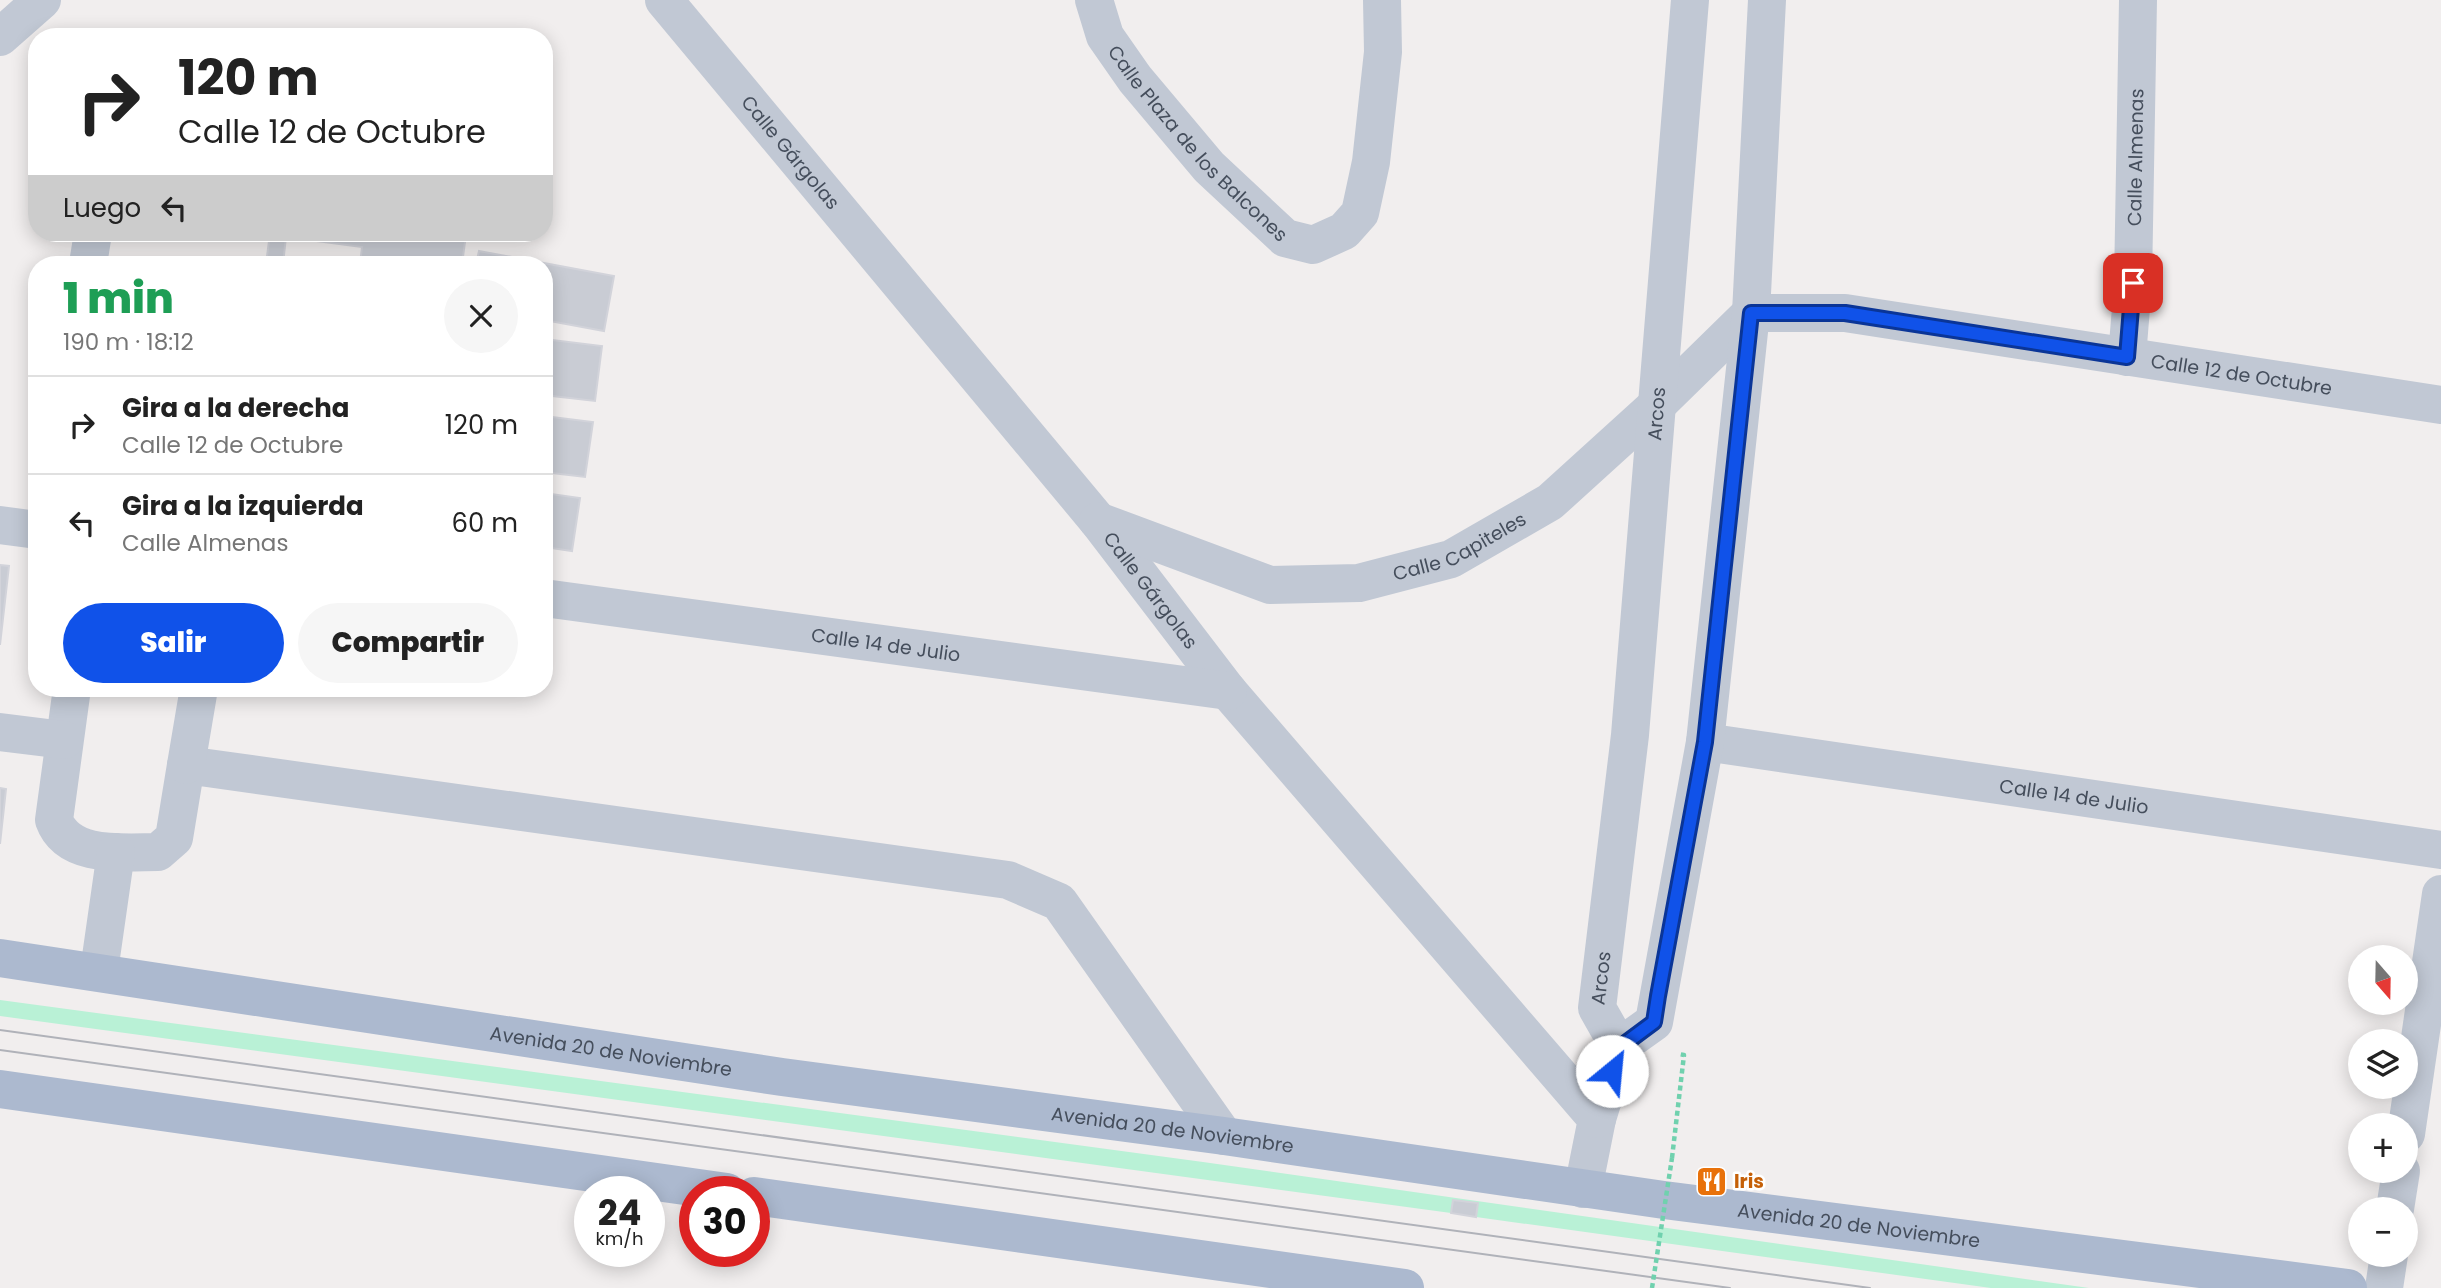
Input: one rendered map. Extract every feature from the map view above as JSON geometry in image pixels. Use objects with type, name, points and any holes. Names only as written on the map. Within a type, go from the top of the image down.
[{"type":"main road","name":"Avenida 20 de Noviembre","points":[[0,958],[782,1077],[1224,1136],[1583,1189],[2348,1288]]},
{"type":"main road","points":[[0,1088],[679,1185]]},
{"type":"main road","points":[[770,1198],[1405,1288]]},
{"type":"street","points":[[0,37],[42,0]]},
{"type":"street","name":"Calle Gárgolas","points":[[664,0],[1098,521],[1228,691],[1597,1119]]},
{"type":"street","name":"Calle Plaza de los Balcones","points":[[1094,0],[1105,36],[1135,79],[1209,167],[1285,239],[1313,245],[1344,231],[1360,213],[1371,162],[1383,52],[1382,0]]},
{"type":"street","name":"Arcos","points":[[1619,1048],[1597,1008],[1630,735],[1690,0]]},
{"type":"street","points":[[1583,1189],[1597,1119],[1619,1048],[1654,1022],[1705,742],[1751,313],[1767,0]]},
{"type":"street","name":"Calle Almenas","points":[[2127,357],[2133,283],[2138,0]]},
{"type":"street","name":"Calle Capiteles","points":[[1098,521],[1270,585],[1359,583],[1451,559],[1550,502],[1658,404],[1751,313]]},
{"type":"street","name":"Calle 12 de Octubre","points":[[1751,313],[1845,313],[2441,405]]},
{"type":"street","points":[[0,525],[28,529]]},
{"type":"street","name":"Calle 14 de Julio","points":[[553,599],[1228,691]]},
{"type":"street","points":[[71,697],[54,820],[59,833],[77,846],[116,852],[158,852],[174,838],[197,697]]},
{"type":"street","points":[[0,732],[64,740]]},
{"type":"street","name":"Calle 14 de Julio","points":[[1705,742],[2441,850]]},
{"type":"street","points":[[186,765],[1008,880],[1059,902],[1224,1136]]},
{"type":"street","points":[[99,971],[116,852]]},
{"type":"street","points":[[2409,1113],[2441,894]]},
{"type":"street","points":[[2384,1288],[2387,1267]]},
{"type":"path","points":[[1652,1288],[1672,1158],[1684,1055]]},
{"type":"green space","points":[[0,1000],[1203,1162],[2089,1288],[1991,1288],[1476,1217],[1478,1204],[1453,1200],[1451,1213],[0,1016]]},
{"type":"building","points":[[269,242],[285,242],[284,256],[267,256]]},
{"type":"building","points":[[324,242],[465,242],[463,256],[361,256],[362,247]]},
{"type":"building","points":[[479,251],[506,256],[478,256]]},
{"type":"building","points":[[553,265],[614,276],[604,331],[553,322]]},
{"type":"building","points":[[553,340],[602,346],[595,401],[553,396]]},
{"type":"building","points":[[553,417],[593,422],[585,477],[553,473]]},
{"type":"building","points":[[553,494],[580,498],[572,551],[553,548]]},
{"type":"building","points":[[0,565],[9,566],[0,645]]},
{"type":"building","points":[[0,788],[6,789],[0,844]]},
{"type":"building","points":[[1453,1200],[1478,1203],[1476,1217],[1451,1213]]},
{"type":"tram line","points":[[0,1030],[1870,1288]]},
{"type":"tram line","points":[[0,1050],[1730,1288]]},
{"type":"place","name":"Iris","points":[[1711,1181]]},
{"type":"route","points":[[1612,1071],[1619,1048],[1654,1022],[1705,742],[1751,313],[1845,313],[2127,357],[2133,283]]}]
